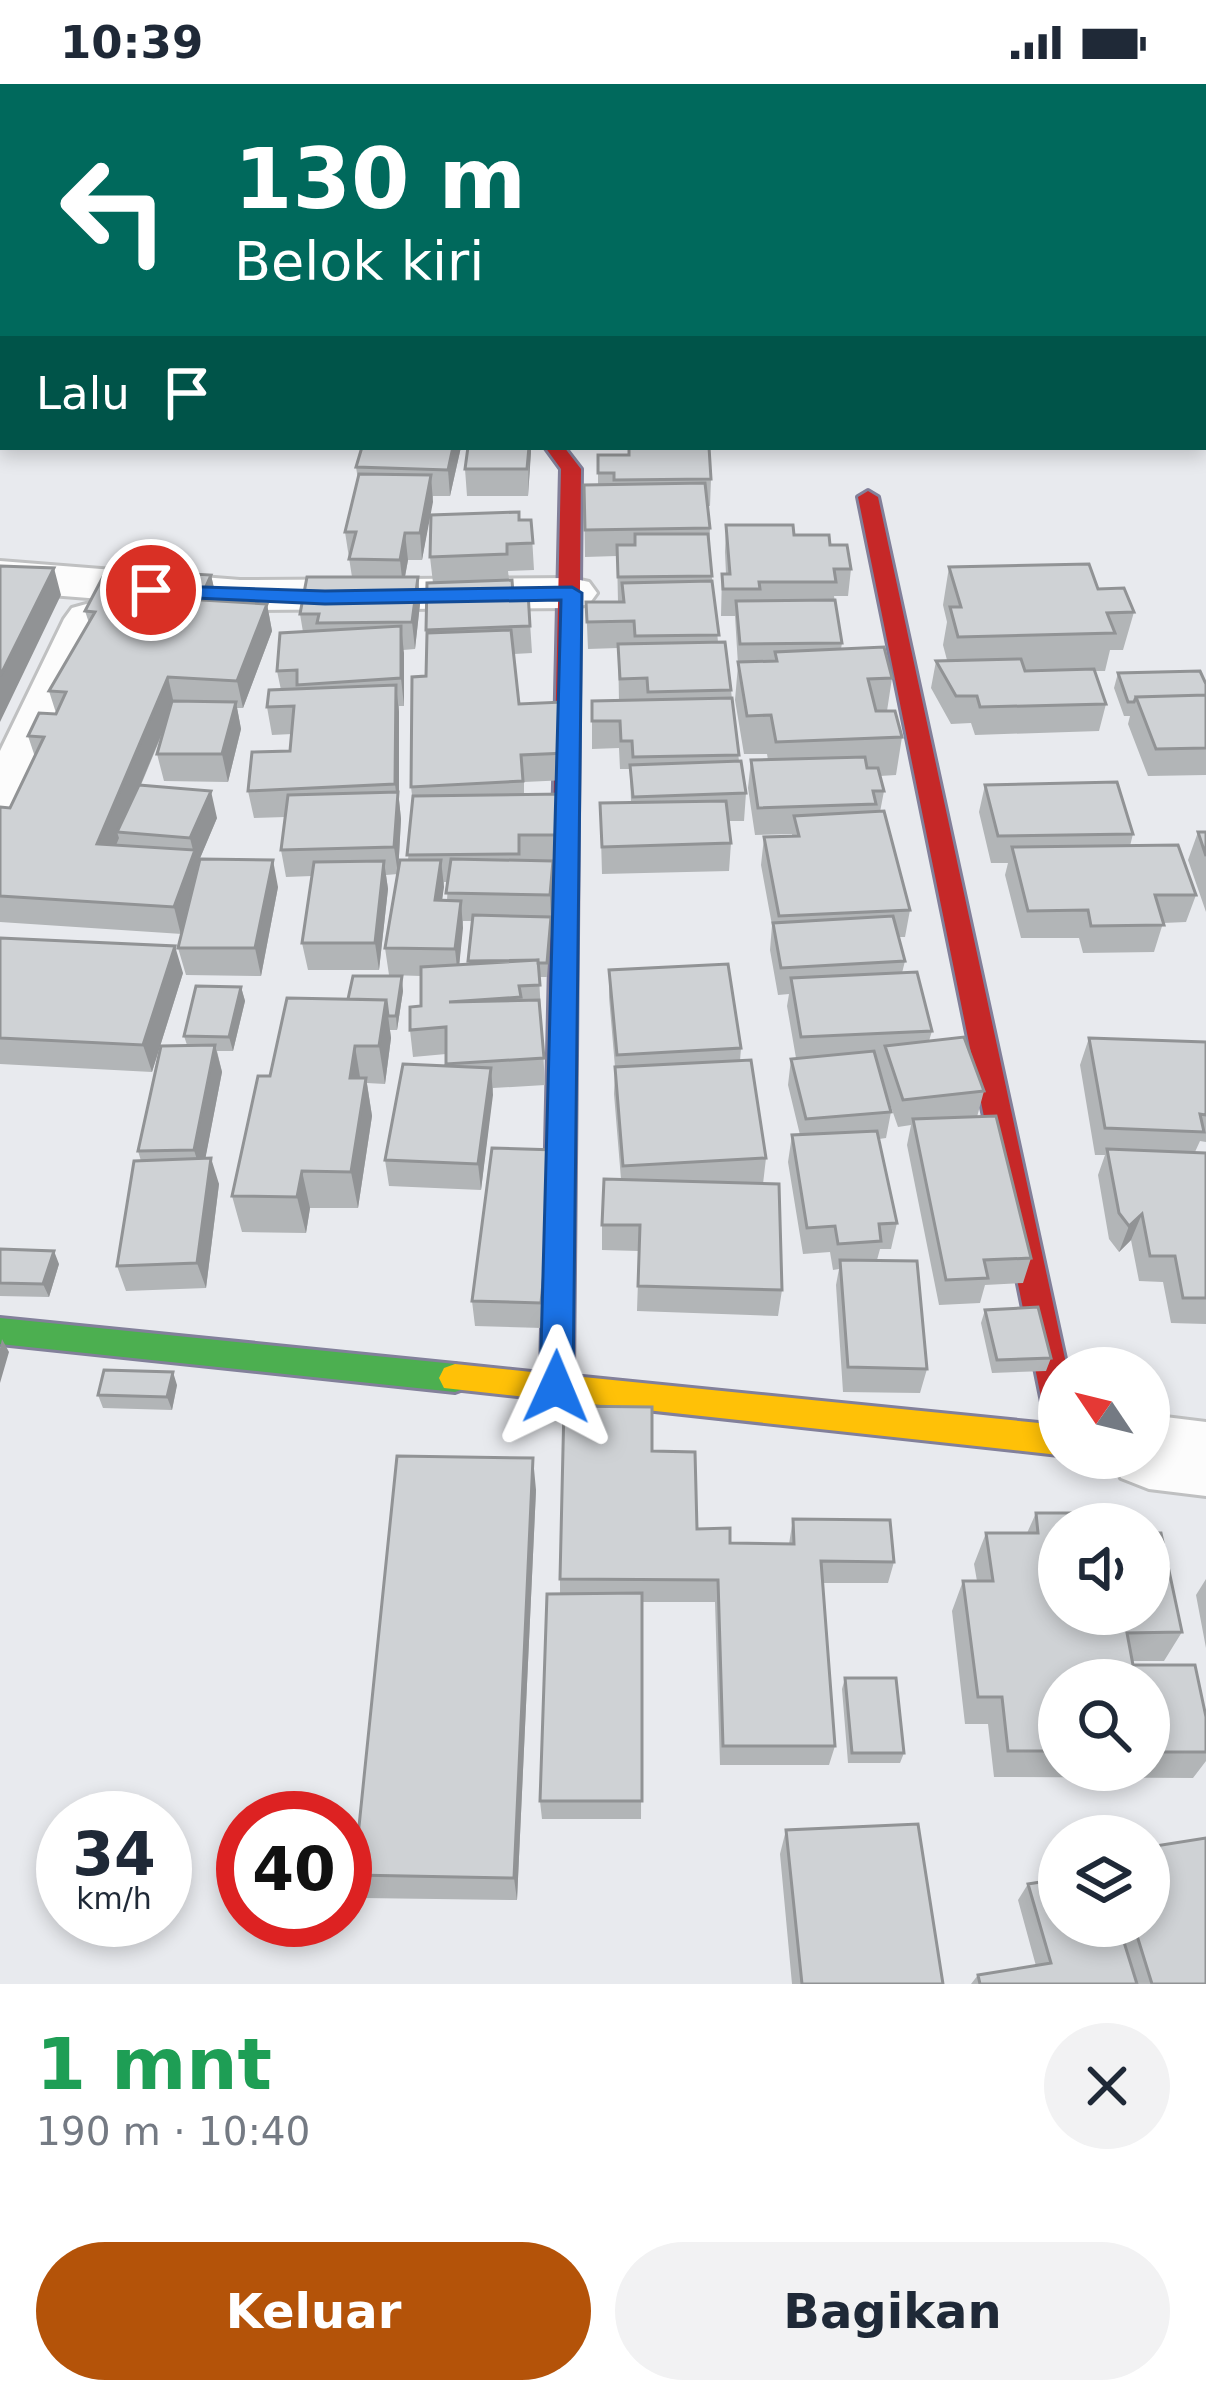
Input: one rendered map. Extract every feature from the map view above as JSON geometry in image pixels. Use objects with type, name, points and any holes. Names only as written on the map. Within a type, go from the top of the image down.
[{"type":"street","points":[[556,450],[571,469],[572,593],[556,1387]]},
{"type":"street","points":[[868,497],[1046,1347]]},
{"type":"street","points":[[0,576],[106,587],[325,597],[572,593]]},
{"type":"street","points":[[0,811],[106,587]]},
{"type":"street","points":[[0,1331],[1038,1438]]},
{"type":"street","points":[[1170,1455],[1206,1460]]},
{"type":"building","points":[[361,450],[452,450],[448,470],[356,467]]},
{"type":"building","points":[[468,450],[529,450],[527,469],[465,469]]},
{"type":"building","points":[[629,450],[709,450],[711,479],[614,480],[614,473],[598,473],[598,455],[629,455]]},
{"type":"building","points":[[359,474],[431,475],[420,533],[405,533],[400,560],[349,559],[356,532],[345,532]]},
{"type":"building","points":[[705,483],[710,528],[585,530],[584,485]]},
{"type":"building","points":[[519,512],[519,520],[531,520],[533,543],[507,544],[507,554],[430,557],[431,515]]},
{"type":"building","points":[[726,525],[793,525],[794,535],[829,535],[830,545],[847,545],[851,569],[834,569],[836,582],[759,582],[760,589],[723,589],[722,574],[730,574]]},
{"type":"building","points":[[635,534],[708,534],[712,576],[618,577],[617,545],[635,545]]},
{"type":"building","points":[[1089,564],[1098,589],[1124,588],[1134,612],[1107,613],[1115,633],[958,637],[950,607],[961,607],[949,567]]},
{"type":"building","points":[[0,566],[54,568],[0,676]]},
{"type":"building","points":[[107,569],[211,575],[200,600],[267,604],[237,681],[168,677],[97,844],[195,850],[174,907],[0,896],[0,807],[10,808],[44,737],[28,736],[39,713],[56,714],[66,692],[49,691],[95,612],[85,611]]},
{"type":"building","points":[[307,577],[418,577],[412,622],[317,623],[319,614],[300,614]]},
{"type":"building","points":[[512,580],[513,593],[528,592],[530,626],[426,630],[427,583]]},
{"type":"building","points":[[712,581],[719,635],[635,636],[634,621],[587,622],[586,602],[624,602],[622,583]]},
{"type":"building","points":[[835,600],[842,643],[740,644],[736,601]]},
{"type":"building","points":[[401,626],[401,678],[297,685],[297,670],[277,671],[280,633]]},
{"type":"building","points":[[511,630],[519,704],[563,702],[567,753],[521,755],[523,781],[411,787],[412,677],[426,676],[427,633]]},
{"type":"building","points":[[725,642],[731,690],[648,692],[647,678],[620,679],[618,644]]},
{"type":"building","points":[[884,647],[892,678],[868,679],[876,711],[895,711],[902,737],[776,742],[771,715],[747,716],[738,662],[777,661],[775,652]]},
{"type":"building","points":[[1021,659],[1025,671],[1094,669],[1106,704],[980,707],[977,696],[956,696],[936,661]]},
{"type":"building","points":[[1200,671],[1206,695],[1136,697],[1134,702],[1128,702],[1118,673]]},
{"type":"building","points":[[396,685],[395,784],[248,791],[252,752],[290,751],[294,706],[267,707],[269,690]]},
{"type":"building","points":[[1206,695],[1206,748],[1156,749],[1136,697]]},
{"type":"building","points":[[732,698],[739,755],[633,757],[632,741],[621,741],[620,721],[592,721],[592,701]]},
{"type":"building","points":[[172,701],[236,702],[222,754],[157,754]]},
{"type":"building","points":[[865,757],[867,768],[878,768],[884,791],[873,791],[876,804],[758,808],[751,760]]},
{"type":"building","points":[[741,761],[746,793],[633,797],[630,765]]},
{"type":"building","points":[[1117,782],[1133,834],[998,836],[985,785]]},
{"type":"building","points":[[139,785],[211,791],[190,838],[117,832]]},
{"type":"building","points":[[398,792],[394,847],[281,850],[288,795]]},
{"type":"building","points":[[564,794],[563,835],[519,835],[519,854],[407,855],[413,796]]},
{"type":"building","points":[[726,801],[731,843],[602,847],[600,803]]},
{"type":"building","points":[[884,811],[910,910],[779,916],[764,837],[799,836],[794,816]]},
{"type":"building","points":[[1198,832],[1206,832],[1206,856]]},
{"type":"building","points":[[1178,845],[1196,895],[1155,895],[1164,925],[1091,926],[1088,910],[1028,911],[1012,847]]},
{"type":"building","points":[[200,859],[273,860],[255,948],[178,948]]},
{"type":"building","points":[[451,859],[553,861],[550,895],[446,893]]},
{"type":"building","points":[[400,860],[441,860],[435,900],[461,901],[455,949],[385,948]]},
{"type":"building","points":[[384,861],[375,943],[302,943],[314,862]]},
{"type":"building","points":[[473,915],[551,917],[547,963],[468,961]]},
{"type":"building","points":[[893,916],[905,961],[781,968],[773,923]]},
{"type":"building","points":[[0,938],[175,946],[143,1045],[0,1038]]},
{"type":"building","points":[[538,960],[540,985],[519,986],[521,997],[449,1002],[539,1000],[544,1058],[446,1064],[446,1027],[410,1030],[410,1007],[421,1006],[421,967]]},
{"type":"building","points":[[728,964],[741,1048],[617,1055],[609,970]]},
{"type":"building","points":[[917,972],[932,1031],[801,1037],[791,978]]},
{"type":"building","points":[[353,976],[402,976],[396,1016],[388,1016],[386,1000],[348,999]]},
{"type":"building","points":[[196,986],[241,987],[229,1037],[184,1036]]},
{"type":"building","points":[[287,998],[386,1000],[379,1046],[355,1046],[350,1078],[366,1078],[351,1172],[302,1171],[297,1197],[232,1196],[258,1076],[270,1076]]},
{"type":"building","points":[[964,1037],[984,1091],[903,1100],[885,1046]]},
{"type":"building","points":[[1089,1038],[1206,1042],[1206,1115],[1200,1114],[1204,1132],[1105,1128]]},
{"type":"building","points":[[215,1045],[194,1150],[138,1151],[161,1046]]},
{"type":"building","points":[[874,1051],[891,1112],[806,1119],[791,1059]]},
{"type":"building","points":[[751,1060],[766,1158],[623,1166],[615,1067]]},
{"type":"building","points":[[403,1064],[491,1068],[478,1164],[385,1160]]},
{"type":"building","points":[[996,1116],[1031,1258],[984,1260],[988,1278],[946,1280],[913,1119]]},
{"type":"building","points":[[877,1131],[897,1223],[879,1224],[881,1241],[838,1244],[835,1226],[807,1228],[792,1135]]},
{"type":"building","points":[[492,1148],[556,1150],[541,1303],[472,1301]]},
{"type":"building","points":[[1107,1149],[1206,1153],[1206,1298],[1183,1298],[1175,1256],[1150,1256],[1142,1214],[1129,1226],[1119,1213]]},
{"type":"building","points":[[211,1158],[197,1263],[117,1266],[134,1161]]},
{"type":"building","points":[[604,1179],[779,1184],[782,1290],[638,1286],[640,1225],[602,1225]]},
{"type":"building","points":[[0,1249],[54,1251],[43,1284],[0,1283]]},
{"type":"building","points":[[840,1260],[917,1261],[927,1369],[848,1367]]},
{"type":"building","points":[[1038,1307],[1048,1347],[1038,1347],[1038,1358],[997,1360],[985,1310]]},
{"type":"building","points":[[104,1370],[173,1372],[167,1397],[98,1395]]},
{"type":"building","points":[[564,1406],[652,1407],[652,1451],[695,1452],[697,1529],[730,1528],[730,1543],[794,1544],[793,1519],[890,1520],[894,1562],[821,1561],[835,1746],[723,1746],[718,1580],[560,1579]]},
{"type":"building","points":[[397,1456],[533,1458],[514,1878],[372,1875],[372,1791],[363,1791]]},
{"type":"building","points":[[986,1533],[1038,1533],[1038,1635],[1127,1635],[1132,1659],[1038,1659],[1038,1751],[1008,1751],[1002,1697],[978,1697],[963,1581],[993,1581]]},
{"type":"building","points":[[1170,1575],[1182,1632],[1170,1632]]},
{"type":"building","points":[[642,1593],[642,1801],[540,1801],[547,1594]]},
{"type":"building","points":[[1170,1665],[1195,1665],[1206,1717],[1206,1752],[1170,1752]]},
{"type":"building","points":[[845,1678],[896,1678],[904,1753],[852,1753]]},
{"type":"building","points":[[918,1824],[943,1984],[802,1984],[786,1830]]},
{"type":"building","points":[[1206,1838],[1206,1984],[1152,1984],[1141,1947],[1170,1947],[1170,1844]]},
{"type":"building","points":[[1038,1882],[1038,1918],[1028,1884]]},
{"type":"building","points":[[1046,1947],[1126,1947],[1137,1984],[980,1984],[978,1975],[1051,1963]]},
{"type":"traffic: fast","points":[[0,1331],[455,1378]]},
{"type":"traffic: slow","points":[[557,1387],[562,1055]]},
{"type":"traffic: slow","points":[[455,1378],[1038,1438]]},
{"type":"traffic: jam","points":[[556,450],[571,469],[562,1055]]},
{"type":"traffic: jam","points":[[868,497],[1046,1347]]},
{"type":"route","points":[[151,590],[325,597],[572,593],[556,1387]]}]
